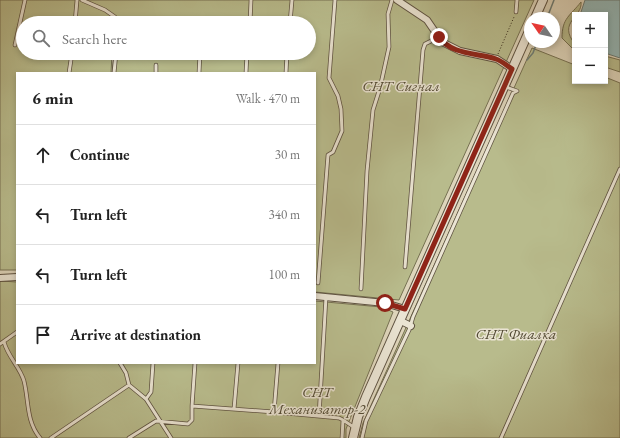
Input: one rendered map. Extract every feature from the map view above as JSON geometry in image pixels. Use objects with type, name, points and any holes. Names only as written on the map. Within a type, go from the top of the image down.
[{"type":"street","points":[[397,0],[427,20],[442,42],[460,51],[497,59],[512,69]]},
{"type":"street","points":[[538,12],[543,0]]},
{"type":"street","points":[[353,438],[366,397],[524,42]]},
{"type":"street","points":[[0,278],[16,277]]},
{"type":"street","points":[[316,296],[385,303],[405,309]]},
{"type":"street","points":[[401,321],[411,326]]},
{"type":"lane","points":[[21,16],[25,0]]},
{"type":"lane","points":[[76,16],[77,0]]},
{"type":"lane","points":[[82,0],[106,10],[114,16]]},
{"type":"lane","points":[[250,16],[251,0]]},
{"type":"lane","points":[[291,16],[292,0]]},
{"type":"lane","points":[[318,283],[328,155],[333,152],[342,131],[341,109],[338,96],[329,78],[335,0]]},
{"type":"lane","points":[[361,289],[367,171],[373,110],[380,88],[389,47],[388,14],[392,0]]},
{"type":"lane","points":[[516,0],[516,12]]},
{"type":"lane","points":[[14,45],[16,37]]},
{"type":"lane","points":[[405,267],[423,50],[425,44],[439,37]]},
{"type":"lane","points":[[69,72],[71,60]]},
{"type":"lane","points":[[114,72],[115,60]]},
{"type":"lane","points":[[199,72],[200,60]]},
{"type":"lane","points":[[246,72],[247,60]]},
{"type":"lane","points":[[286,72],[287,60]]},
{"type":"lane","points":[[156,65],[156,72]]},
{"type":"lane","points":[[362,438],[366,421],[411,326],[413,317],[492,138],[513,93],[516,91],[504,86]]},
{"type":"lane","points":[[501,438],[620,169]]},
{"type":"lane","points":[[319,416],[326,297]]},
{"type":"lane","points":[[0,344],[16,333]]},
{"type":"lane","points":[[4,342],[8,355],[24,381],[31,420],[34,429],[40,438]]},
{"type":"lane","points":[[121,364],[126,373],[129,385],[146,399],[161,420],[171,438]]},
{"type":"lane","points":[[146,399],[151,392],[153,364]]},
{"type":"lane","points":[[129,438],[156,421],[161,420],[188,424],[192,420],[195,364]]},
{"type":"lane","points":[[234,409],[238,364]]},
{"type":"lane","points":[[274,412],[278,364]]},
{"type":"lane","points":[[51,438],[129,385]]},
{"type":"lane","points":[[192,406],[319,416],[343,420],[355,428]]},
{"type":"lane","points":[[342,438],[343,420]]},
{"type":"path","points":[[497,59],[499,49],[516,12]]},
{"type":"green space","name":"СНТ Сигнал","points":[[0,0],[534,0],[529,12],[524,12],[524,22],[399,300],[316,292],[316,72],[112,72],[113,60],[316,60],[316,16],[16,16],[16,60],[112,60],[111,72],[16,72],[16,270],[0,270]]},
{"type":"green space","points":[[581,2],[581,7],[578,12],[572,12]]},
{"type":"green space","points":[[572,12],[572,20],[569,30],[572,39],[572,48],[562,38],[563,26]]},
{"type":"green space","name":"СНТ Фиалка","points":[[532,48],[572,64],[572,84],[608,84],[608,78],[620,83],[620,438],[359,438],[363,423]]},
{"type":"green space","points":[[608,57],[620,60],[620,72],[608,68]]},
{"type":"green space","name":"СНТ Механизатор-2","points":[[0,281],[16,282],[16,364],[316,364],[316,301],[381,307],[393,312],[346,429],[346,438],[0,438]]},
{"type":"water","points":[[585,0],[620,0],[620,58],[608,54],[608,12],[581,12]]},
{"type":"waterway","points":[[549,12],[554,0]]},
{"type":"waterway","points":[[527,60],[533,53],[535,48]]},
{"type":"route","points":[[385,303],[405,309],[512,69],[497,59],[460,51],[442,42],[439,37]]}]
